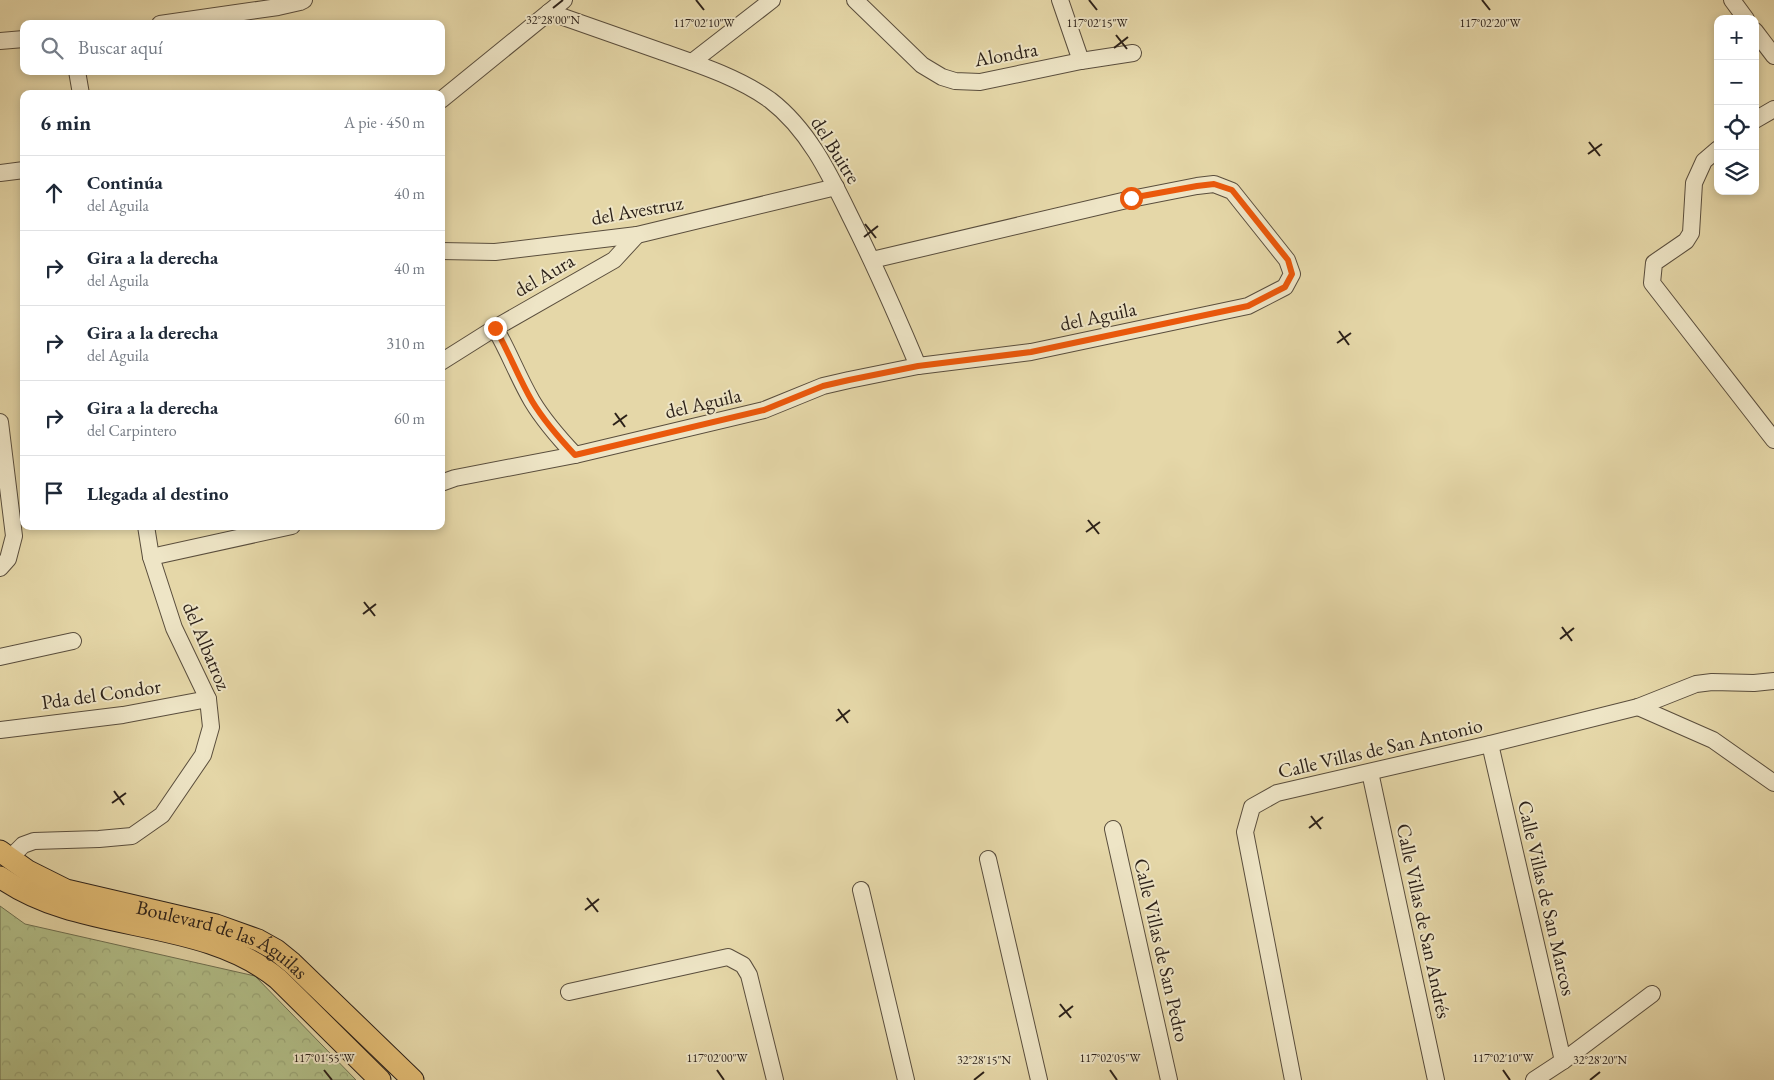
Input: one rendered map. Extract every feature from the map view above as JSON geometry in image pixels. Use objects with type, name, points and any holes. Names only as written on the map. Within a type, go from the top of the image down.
[{"type":"main road","name":"Boulevard de las Águilas","points":[[3,862],[14,887],[54,905],[208,943],[247,958],[263,967],[278,979],[380,1080]]},
{"type":"main road","name":"Boulevard de las Águilas","points":[[3,862],[66,890],[216,925],[258,940],[276,950],[292,963],[413,1080]]},
{"type":"street","points":[[188,20],[278,7],[304,0]]},
{"type":"street","points":[[445,97],[564,0]]},
{"type":"street","points":[[692,62],[772,0]]},
{"type":"street","name":"Alondra","points":[[855,0],[922,65],[942,77],[955,81],[980,82],[1081,61],[1133,53]]},
{"type":"street","points":[[1060,0],[1081,61]]},
{"type":"street","points":[[1732,0],[1743,15]]},
{"type":"street","name":"del Buitre","points":[[549,12],[692,62],[740,82],[770,100],[794,122],[811,144],[836,187],[872,260],[918,366]]},
{"type":"street","points":[[1759,36],[1774,56]]},
{"type":"street","points":[[0,41],[20,39]]},
{"type":"street","points":[[78,75],[80,90]]},
{"type":"street","points":[[1759,118],[1774,109]]},
{"type":"street","points":[[1717,150],[1704,161],[1694,182],[1691,233],[1686,241],[1654,263],[1652,283],[1774,440]]},
{"type":"street","points":[[0,172],[20,170]]},
{"type":"street","name":"del Aguila","points":[[445,482],[575,455],[764,410],[823,386],[918,366],[1031,352],[1248,306],[1285,287],[1292,274],[1288,260],[1232,190],[1214,184],[1131,198],[872,260]]},
{"type":"street","name":"del Avestruz","points":[[445,251],[495,252],[637,235],[836,187]]},
{"type":"street","name":"del Aura","points":[[445,359],[495,328],[614,260],[637,235]]},
{"type":"street","points":[[495,328],[509,352],[531,400],[545,422],[575,455]]},
{"type":"street","points":[[0,422],[14,536],[8,559],[0,568]]},
{"type":"street","name":"del Albatroz","points":[[3,862],[23,845],[34,841],[132,836],[162,815],[203,755],[211,727],[208,699],[174,628],[151,557],[147,530]]},
{"type":"street","points":[[151,557],[274,530]]},
{"type":"street","points":[[0,657],[73,641]]},
{"type":"street","name":"Calle Villas de San Antonio","points":[[1293,1080],[1245,832],[1252,807],[1277,792],[1490,744],[1638,707],[1696,684],[1712,682],[1774,682]]},
{"type":"street","name":"Pda del Condor","points":[[0,730],[123,714],[208,699]]},
{"type":"street","points":[[1638,707],[1713,740],[1774,783]]},
{"type":"street","name":"Calle Villas de San Marcos","points":[[1490,744],[1563,1061]]},
{"type":"street","name":"Calle Villas de San Andrés","points":[[1370,772],[1436,1080]]},
{"type":"street","name":"Calle Villas de San Pedro","points":[[1114,829],[1169,1080]]},
{"type":"street","points":[[988,859],[1039,1080]]},
{"type":"street","points":[[860,890],[906,1080]]},
{"type":"street","points":[[569,992],[728,957],[743,965],[749,975],[775,1080]]},
{"type":"street","points":[[1534,1080],[1563,1061],[1652,994]]},
{"type":"green space","points":[[0,906],[25,924],[255,976],[356,1080],[0,1080]]},
{"type":"route","points":[[495,328],[509,352],[531,400],[545,422],[575,455],[764,410],[823,386],[849,380],[918,366],[1031,352],[1248,306],[1285,287],[1292,274],[1288,260],[1232,190],[1214,184],[1131,198]]}]
